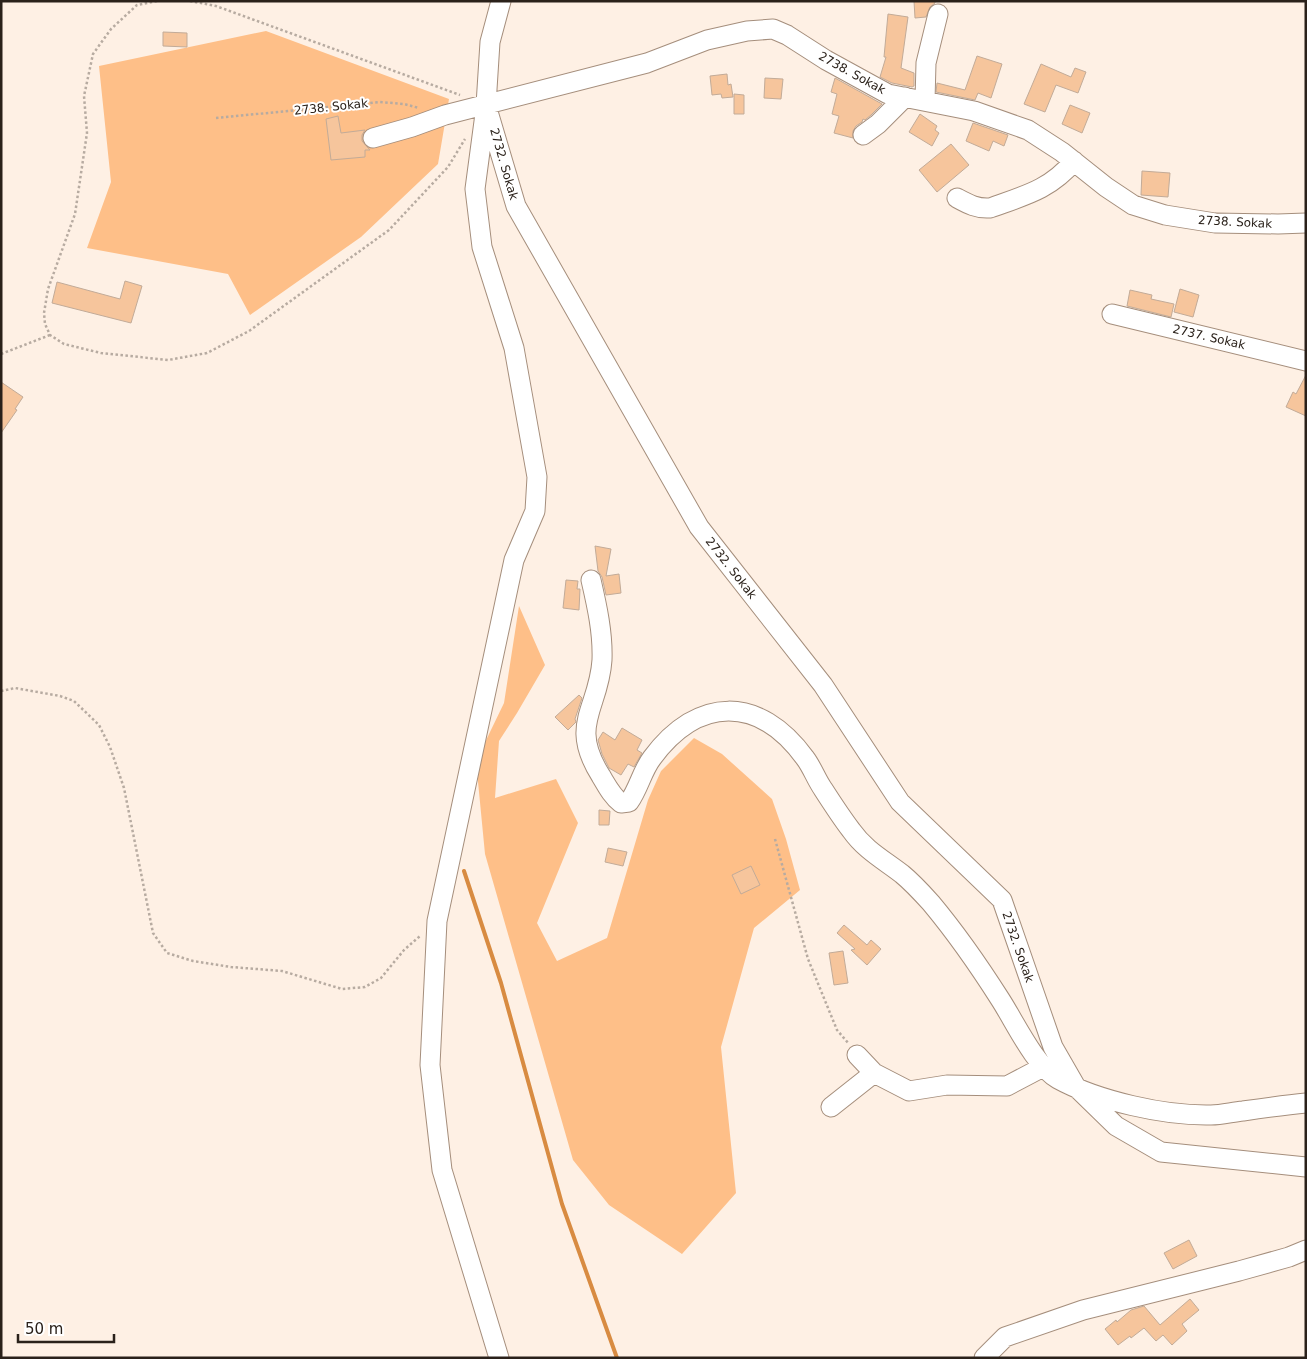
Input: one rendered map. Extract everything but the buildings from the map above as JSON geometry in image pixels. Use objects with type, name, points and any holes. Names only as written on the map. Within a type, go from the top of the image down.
[{"type":"street","name":"2732. Sokak","points":[[501,1],[490,42],[486,105],[516,206],[699,527],[823,685],[900,802],[1002,900],[1053,1047],[1076,1087],[1116,1126],[1161,1152],[1306,1167]]},
{"type":"street","points":[[926,101],[926,63],[938,14]]},
{"type":"street","name":"2738. Sokak","points":[[373,138],[412,128],[444,115],[647,63],[707,40],[746,31],[772,30],[787,35],[826,60],[888,94],[974,111],[1028,130],[1074,161],[1106,187],[1133,205],[1165,215],[1215,223],[1306,223]]},
{"type":"street","points":[[863,135],[878,124],[905,97]]},
{"type":"street","points":[[486,105],[475,188],[482,247],[514,348],[537,477],[535,511],[514,560],[437,921],[430,1065],[442,1170],[499,1358]]},
{"type":"street","points":[[957,198],[971,205],[990,208],[1040,190],[1065,172],[1074,161]]},
{"type":"street","name":"2737. Sokak","points":[[1112,314],[1306,361]]},
{"type":"street","name":"2732. Sokak","points":[[591,580],[600,629],[602,658],[600,677],[589,710],[585,739],[590,757],[598,772],[615,798],[621,803],[629,802],[635,793],[646,765],[666,741],[683,726],[702,716],[726,710],[747,712],[760,718],[788,739],[804,756],[851,830],[865,848],[903,875],[932,904],[999,998],[1043,1067],[1057,1078],[1090,1094],[1162,1113],[1212,1115],[1306,1102]]},
{"type":"street","points":[[857,1055],[874,1073],[909,1091],[947,1085],[1007,1086],[1043,1067]]},
{"type":"street","points":[[832,1107],[874,1073]]},
{"type":"street","points":[[984,1358],[1005,1337],[1083,1310],[1239,1271],[1290,1257],[1306,1250]]},
{"type":"path","points":[[157,1],[138,5],[111,28],[93,54],[84,96],[87,133],[75,214],[48,289],[44,312],[45,324],[50,335],[64,344],[110,354],[168,360],[207,353],[249,331],[389,230],[448,167],[467,136]]},
{"type":"path","points":[[190,1],[216,6],[486,105]]},
{"type":"path","name":"2738. Sokak","points":[[216,118],[380,102],[404,104],[420,108]]},
{"type":"path","points":[[1,354],[50,335]]},
{"type":"path","points":[[1,691],[15,688],[60,696],[74,702],[99,725],[110,748],[124,788],[153,933],[167,953],[231,967],[282,971],[342,989],[365,987],[381,978],[404,950],[437,921]]},
{"type":"path","points":[[775,839],[808,959],[837,1030],[857,1055]]},
{"type":"shaded area","points":[[266,31],[449,99],[438,164],[361,237],[250,315],[228,274],[87,248],[111,182],[99,66]]},
{"type":"shaded area","points":[[519,606],[545,665],[499,741],[495,798],[556,779],[578,823],[537,923],[557,961],[607,938],[648,800],[661,771],[694,738],[722,754],[772,799],[786,839],[800,890],[754,928],[721,1047],[736,1193],[682,1254],[609,1205],[573,1160],[485,854],[476,761],[504,703]]},
{"type":"waterway","points":[[464,871],[501,983],[562,1204],[617,1358]]}]
